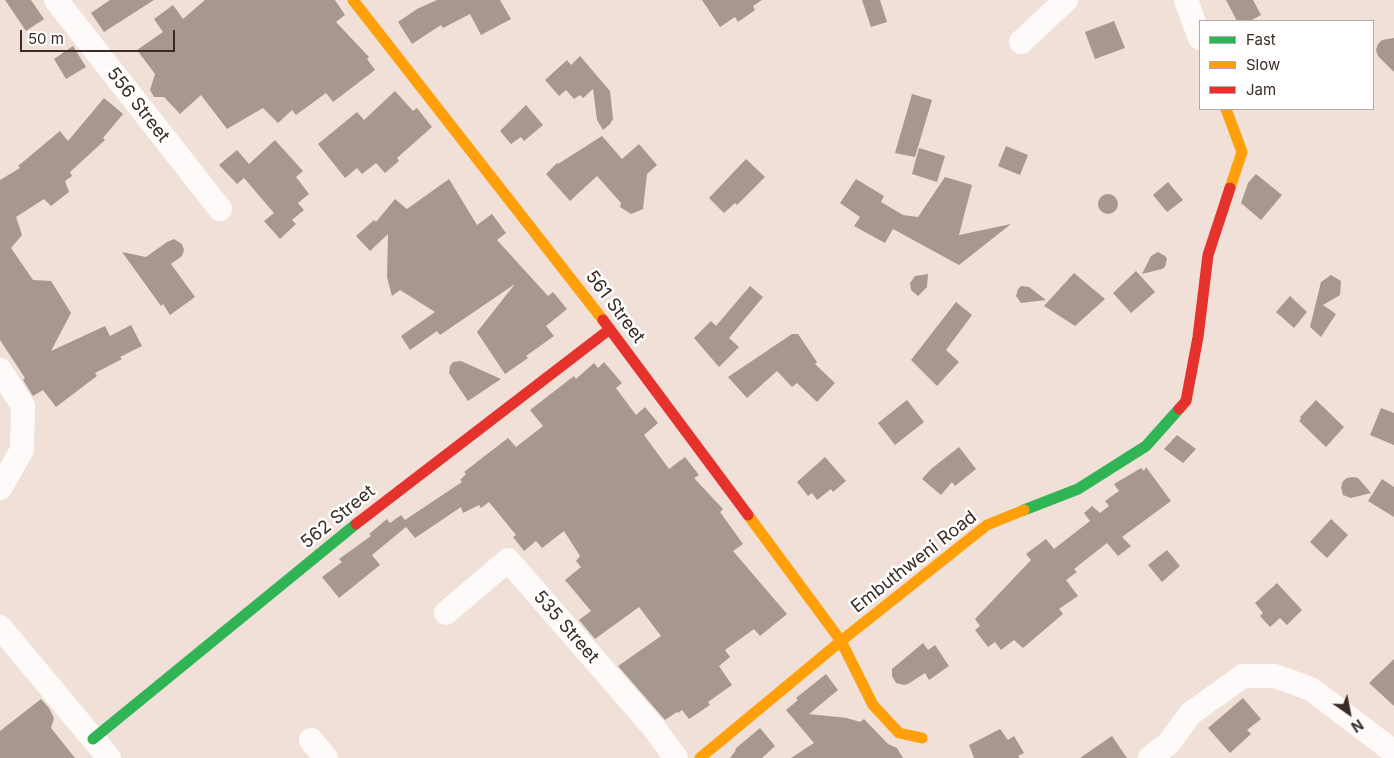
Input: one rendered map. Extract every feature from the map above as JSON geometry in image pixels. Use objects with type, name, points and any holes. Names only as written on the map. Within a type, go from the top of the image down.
[{"type":"street","name":"556 Street","points":[[56,0],[220,209]]},
{"type":"street","name":"561 Street","points":[[353,0],[610,329],[841,641],[873,704],[899,733],[922,738]]},
{"type":"street","points":[[1021,42],[1066,0]]},
{"type":"street","points":[[1186,0],[1199,35]]},
{"type":"street","name":"Embuthweni Road","points":[[700,758],[841,641],[987,525],[1078,489],[1146,446],[1186,401],[1198,337],[1208,255],[1242,152],[1226,110]]},
{"type":"street","name":"562 Street","points":[[101,752],[377,507],[610,329]]},
{"type":"street","points":[[0,370],[23,406],[22,450],[0,488]]},
{"type":"street","name":"535 Street","points":[[446,613],[508,560],[654,728],[676,758]]},
{"type":"street","points":[[0,627],[101,752]]},
{"type":"street","points":[[1150,758],[1169,743],[1190,714],[1243,676],[1275,676],[1311,689],[1394,752]]},
{"type":"street","points":[[311,740],[326,758]]},
{"type":"building","points":[[5,0],[31,0],[44,19],[26,31]]},
{"type":"building","points":[[110,0],[154,0],[104,32],[91,13]]},
{"type":"building","points":[[205,0],[335,0],[345,15],[336,22],[369,57],[367,59],[375,70],[333,102],[326,93],[296,115],[292,110],[278,123],[263,108],[227,129],[201,95],[180,114],[164,97],[154,97],[150,90],[155,74],[137,50],[163,32],[154,19],[173,5],[183,19]]},
{"type":"building","points":[[437,0],[500,0],[511,19],[481,35],[470,14],[443,28],[441,25],[412,44],[398,22],[417,9]]},
{"type":"building","points":[[702,0],[762,0],[753,6],[755,10],[738,22],[735,17],[720,27]]},
{"type":"building","points":[[862,0],[880,0],[887,22],[871,27]]},
{"type":"building","points":[[1226,0],[1253,0],[1261,15],[1252,20],[1236,20]]},
{"type":"building","points":[[1114,21],[1125,48],[1095,59],[1085,32]]},
{"type":"building","points":[[1394,38],[1394,72],[1378,56],[1376,50],[1382,40]]},
{"type":"building","points":[[73,46],[86,67],[66,79],[54,59]]},
{"type":"building","points":[[580,56],[610,91],[613,119],[603,130],[597,120],[593,89],[583,98],[580,95],[574,99],[566,90],[559,96],[545,80],[567,60],[571,65]]},
{"type":"building","points":[[395,91],[413,111],[417,108],[432,127],[397,158],[399,161],[385,173],[376,163],[362,174],[357,168],[345,178],[318,144],[357,112],[364,120]]},
{"type":"building","points":[[912,94],[932,100],[915,157],[895,153]]},
{"type":"building","points":[[104,98],[123,114],[103,138],[105,140],[70,172],[72,176],[65,181],[69,192],[51,206],[44,199],[16,217],[22,235],[11,248],[33,280],[51,281],[71,313],[51,351],[105,326],[110,336],[131,325],[142,346],[95,373],[97,376],[56,407],[43,390],[33,396],[23,380],[25,378],[0,340],[0,180],[20,168],[18,166],[60,131],[68,141]]},
{"type":"building","points":[[526,105],[543,125],[524,141],[521,137],[511,144],[500,131]]},
{"type":"building","points":[[602,136],[622,159],[639,144],[657,165],[647,174],[643,209],[631,214],[620,207],[621,203],[597,176],[570,201],[546,174],[557,163]]},
{"type":"building","points":[[275,140],[303,171],[296,177],[309,194],[298,203],[304,210],[292,220],[296,224],[280,239],[264,221],[274,213],[244,178],[237,184],[219,165],[237,150],[249,164]]},
{"type":"building","points":[[1006,146],[1028,155],[1020,175],[998,166]]},
{"type":"building","points":[[919,148],[945,156],[937,182],[912,174]]},
{"type":"building","points":[[746,159],[765,177],[737,205],[735,203],[724,213],[709,198]]},
{"type":"building","points":[[1256,174],[1282,195],[1261,220],[1241,203],[1248,183]]},
{"type":"building","points":[[945,177],[972,185],[959,235],[1011,224],[959,265],[893,229],[885,243],[854,226],[860,217],[840,203],[856,179],[884,196],[881,202],[903,215],[918,217]]},
{"type":"building","points":[[449,179],[477,225],[492,214],[506,233],[497,240],[548,296],[553,292],[567,309],[546,326],[554,336],[505,374],[477,332],[515,284],[440,335],[437,331],[410,350],[401,336],[435,312],[400,290],[392,296],[387,277],[388,234],[370,251],[356,236],[374,220],[376,222],[395,199],[407,209]]},
{"type":"building","points":[[1168,182],[1183,200],[1167,212],[1153,195]]},
{"type":"building","points":[[1104,194],[1112,194],[1118,200],[1118,208],[1112,214],[1104,214],[1098,208],[1098,200]]},
{"type":"building","points":[[174,239],[182,244],[184,250],[182,256],[171,264],[195,297],[170,315],[163,304],[161,306],[122,252],[146,257]]},
{"type":"building","points":[[1158,252],[1167,259],[1165,267],[1142,274],[1151,256]]},
{"type":"building","points":[[1136,271],[1155,292],[1131,313],[1113,293]]},
{"type":"building","points":[[1074,273],[1105,299],[1075,326],[1044,306]]},
{"type":"building","points":[[928,274],[927,287],[918,296],[911,290],[910,283],[915,276]]},
{"type":"building","points":[[1331,275],[1341,281],[1340,295],[1323,305],[1336,314],[1321,337],[1310,327],[1321,282]]},
{"type":"building","points":[[750,286],[763,297],[729,338],[739,347],[719,367],[694,338],[711,321],[716,326]]},
{"type":"building","points":[[1021,286],[1029,287],[1046,300],[1021,303],[1016,296]]},
{"type":"building","points":[[1290,296],[1307,312],[1294,328],[1276,312]]},
{"type":"building","points":[[956,302],[972,315],[946,350],[959,362],[937,386],[911,360]]},
{"type":"building","points":[[792,334],[798,334],[817,362],[815,364],[835,383],[817,402],[797,383],[792,387],[777,371],[747,398],[728,377]]},
{"type":"building","points":[[461,361],[501,379],[468,401],[449,373],[453,362]]},
{"type":"building","points":[[604,362],[622,383],[616,388],[636,415],[645,407],[658,423],[644,435],[669,469],[685,457],[699,475],[694,478],[723,509],[720,512],[743,544],[733,551],[787,614],[760,636],[754,629],[725,650],[730,657],[719,666],[732,685],[708,702],[710,705],[689,719],[682,710],[665,720],[618,666],[661,636],[639,607],[595,639],[579,620],[591,611],[565,580],[581,567],[576,561],[580,556],[564,531],[542,548],[536,541],[524,551],[513,537],[516,535],[489,502],[481,508],[479,505],[463,513],[461,507],[415,538],[406,527],[372,555],[380,565],[339,598],[322,577],[342,562],[339,559],[371,536],[369,534],[387,519],[390,523],[401,515],[405,520],[462,482],[460,480],[466,474],[464,472],[508,438],[516,447],[543,426],[530,410],[574,376],[576,379],[594,363],[598,368]]},
{"type":"building","points":[[907,400],[924,422],[895,445],[878,423]]},
{"type":"building","points":[[1316,400],[1344,427],[1326,447],[1299,421],[1300,417]]},
{"type":"building","points":[[1381,408],[1394,413],[1394,445],[1370,435]]},
{"type":"building","points":[[1177,435],[1196,449],[1183,463],[1164,449]]},
{"type":"building","points":[[959,447],[976,469],[955,486],[952,482],[941,495],[922,479],[931,469]]},
{"type":"building","points":[[825,457],[846,481],[833,492],[831,489],[817,500],[812,493],[808,496],[797,482]]},
{"type":"building","points":[[1146,467],[1171,501],[1122,537],[1131,546],[1118,556],[1107,543],[1074,569],[1077,572],[1066,580],[1078,596],[1059,609],[1063,614],[1023,648],[1014,640],[1001,650],[995,642],[988,647],[975,630],[980,626],[975,619],[1031,560],[1026,554],[1046,539],[1054,549],[1090,521],[1084,513],[1092,506],[1100,513],[1109,506],[1105,501],[1119,491],[1114,484],[1141,468],[1144,471]]},
{"type":"building","points":[[1353,477],[1358,478],[1371,493],[1351,498],[1343,495],[1341,487],[1343,481]]},
{"type":"building","points":[[1382,479],[1394,487],[1394,517],[1368,501]]},
{"type":"building","points":[[1331,519],[1348,535],[1327,558],[1310,542]]},
{"type":"building","points":[[1167,550],[1180,566],[1162,582],[1148,565]]},
{"type":"building","points":[[1277,583],[1302,610],[1287,625],[1280,618],[1270,627],[1260,616],[1263,613],[1255,603]]},
{"type":"building","points":[[923,643],[928,650],[935,645],[949,666],[929,680],[925,673],[908,684],[896,683],[892,676],[892,669]]},
{"type":"building","points":[[1394,659],[1394,706],[1369,683]]},
{"type":"building","points":[[826,674],[838,690],[809,714],[847,718],[860,722],[864,719],[888,744],[897,748],[903,758],[791,758],[814,743],[786,710],[798,700],[796,698]]},
{"type":"building","points":[[1243,698],[1261,719],[1247,730],[1251,734],[1230,753],[1208,728]]},
{"type":"building","points":[[41,699],[49,708],[54,718],[51,728],[75,758],[0,758],[0,731]]},
{"type":"building","points":[[760,728],[775,746],[762,758],[730,758],[735,749]]},
{"type":"building","points":[[1000,729],[1008,740],[1014,736],[1024,753],[1018,756],[1020,758],[974,758],[969,745]]},
{"type":"building","points":[[1112,736],[1127,758],[1080,758]]},
{"type":"traffic: fast","points":[[1024,510],[1078,489],[1146,446],[1179,409]]},
{"type":"traffic: fast","points":[[93,739],[356,524]]},
{"type":"traffic: slow","points":[[353,0],[603,320]]},
{"type":"traffic: slow","points":[[1226,110],[1242,152],[1230,188]]},
{"type":"traffic: slow","points":[[700,758],[841,641],[987,525],[1024,510]]},
{"type":"traffic: slow","points":[[748,515],[841,641],[873,705],[899,733],[922,738]]},
{"type":"traffic: jam","points":[[1179,409],[1186,401],[1198,337],[1208,255],[1230,188]]},
{"type":"traffic: jam","points":[[603,320],[748,515]]},
{"type":"traffic: jam","points":[[356,524],[610,329]]}]
